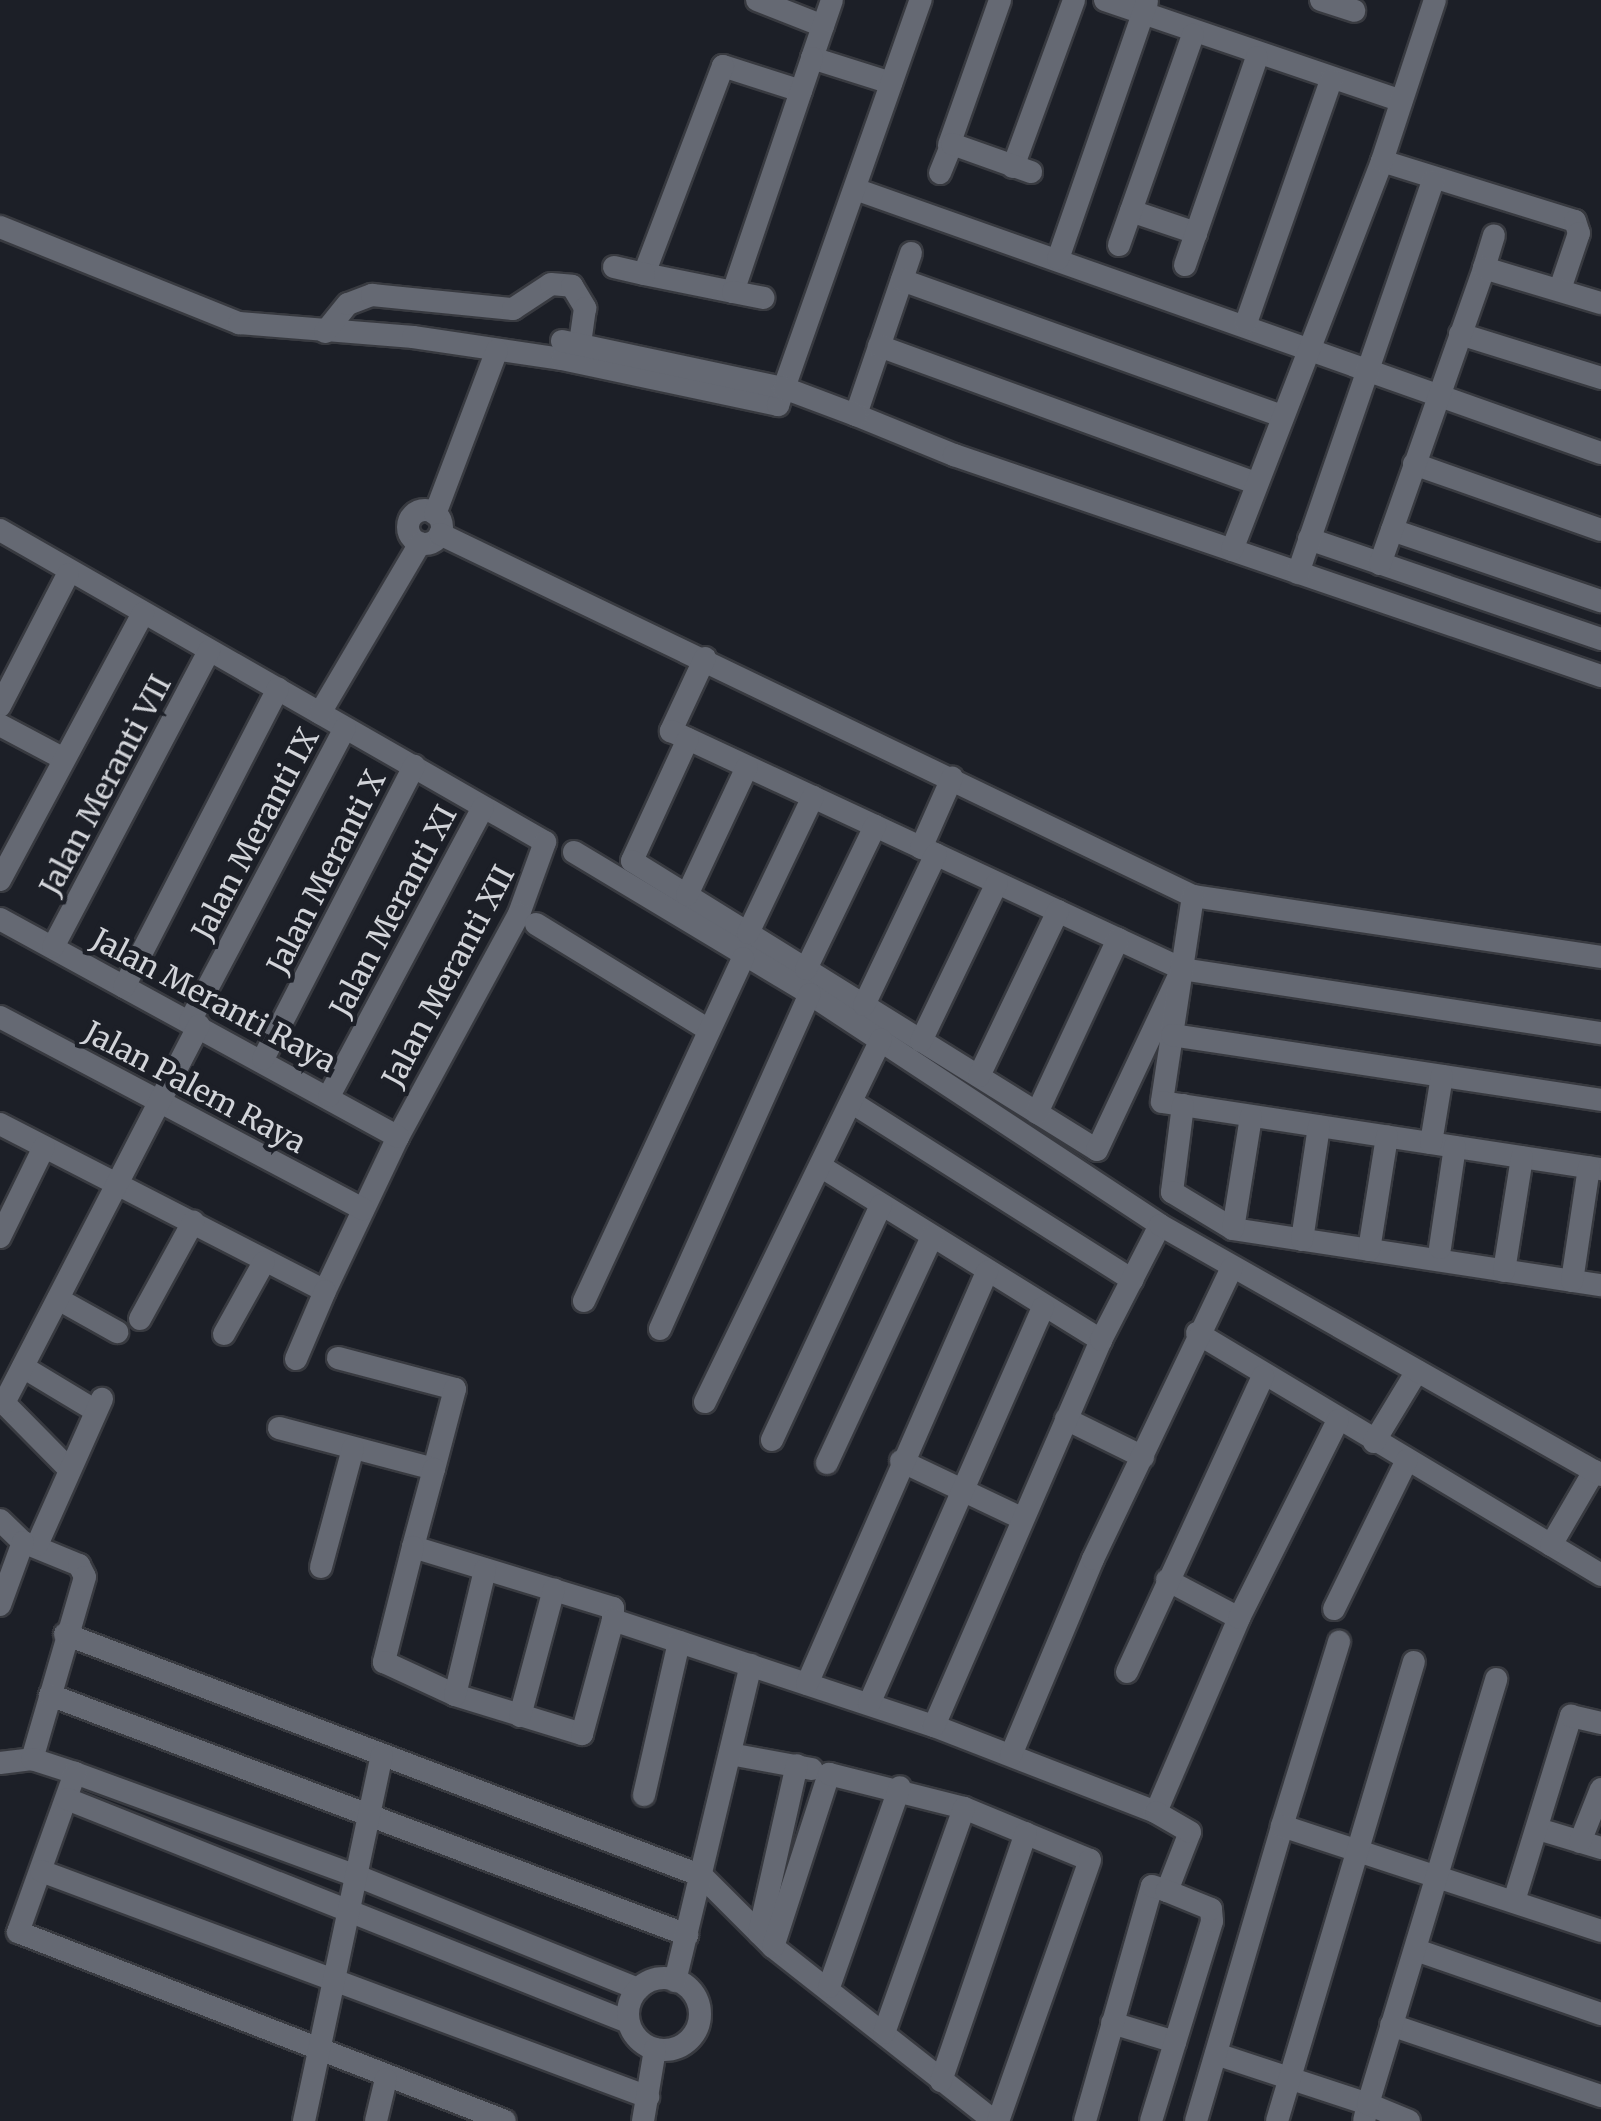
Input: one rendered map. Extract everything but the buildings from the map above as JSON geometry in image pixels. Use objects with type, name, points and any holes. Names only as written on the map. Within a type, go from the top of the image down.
[{"type":"street","points":[[757,0],[823,26]]},
{"type":"street","points":[[732,292],[832,0]]},
{"type":"street","points":[[325,332],[348,304],[372,295],[513,309],[551,284],[572,286],[584,308],[571,343],[636,366],[778,405],[920,0]]},
{"type":"street","points":[[940,173],[1000,0]]},
{"type":"street","points":[[949,145],[1022,170],[1074,0]]},
{"type":"street","points":[[1105,0],[1145,6],[1194,35],[1401,101]]},
{"type":"street","points":[[1321,0],[1353,14]]},
{"type":"street","points":[[1232,550],[1280,415],[1382,161],[1435,0]]},
{"type":"street","points":[[1058,259],[1145,6]]},
{"type":"street","points":[[1119,245],[1194,35]]},
{"type":"street","points":[[1184,265],[1257,56]]},
{"type":"street","points":[[812,58],[891,84]]},
{"type":"street","points":[[644,274],[723,66],[801,91]]},
{"type":"street","points":[[1246,324],[1331,80]]},
{"type":"street","points":[[1382,161],[1433,182],[1575,221],[1579,233],[1560,289]]},
{"type":"street","points":[[1298,573],[1433,182]]},
{"type":"street","points":[[855,189],[1246,324],[1367,372],[1601,453]]},
{"type":"street","points":[[1131,211],[1196,234]]},
{"type":"street","points":[[0,227],[186,307],[239,323],[636,366]]},
{"type":"street","points":[[1380,564],[1494,236]]},
{"type":"street","points":[[856,414],[910,253]]},
{"type":"street","points":[[614,267],[763,298]]},
{"type":"street","points":[[1484,268],[1601,303]]},
{"type":"street","points":[[902,280],[1280,415]]},
{"type":"street","points":[[1460,334],[1601,378]]},
{"type":"street","points":[[880,346],[1255,483]]},
{"type":"street","points":[[320,713],[432,530],[498,350]]},
{"type":"street","points":[[784,388],[954,455],[1601,676]]},
{"type":"street","points":[[1414,464],[1601,530]]},
{"type":"street","points":[[432,530],[1193,896],[1601,957]]},
{"type":"street","points":[[1392,530],[1601,601]]},
{"type":"street","points":[[1,532],[68,574],[278,688],[483,807]]},
{"type":"street","points":[[1310,539],[1601,639]]},
{"type":"street","points":[[0,706],[68,574]]},
{"type":"street","points":[[0,880],[143,613]]},
{"type":"street","name":"Jalan Meranti VII","points":[[54,947],[209,651]]},
{"type":"street","points":[[705,658],[671,732],[1182,969],[1601,1033]]},
{"type":"street","points":[[124,987],[278,688]]},
{"type":"street","points":[[0,726],[64,759]]},
{"type":"street","name":"Jalan Meranti IX","points":[[2,1401],[160,1102],[195,1023],[345,728]]},
{"type":"street","points":[[688,740],[632,861],[1097,1150],[1182,969]]},
{"type":"street","name":"Jalan Meranti X","points":[[263,1059],[414,766]]},
{"type":"street","points":[[687,895],[747,767]]},
{"type":"street","points":[[864,1005],[928,851],[952,778]]},
{"type":"street","points":[[748,933],[813,797]]},
{"type":"street","name":"Jalan Meranti XII","points":[[296,1359],[398,1137],[519,914],[546,842],[483,807]]},
{"type":"street","name":"Jalan Meranti XI","points":[[329,1096],[483,807]]},
{"type":"street","points":[[806,969],[875,826]]},
{"type":"street","points":[[574,852],[742,958],[810,994],[1160,1225],[1598,1472],[1551,1545]]},
{"type":"street","points":[[921,1041],[997,883]]},
{"type":"street","points":[[1193,896],[1162,1102],[1595,1168],[1572,1281]]},
{"type":"street","points":[[979,1076],[1058,911]]},
{"type":"street","name":"Jalan Meranti Raya","points":[[0,918],[263,1059],[398,1137]]},
{"type":"street","points":[[536,924],[709,1030]]},
{"type":"street","points":[[1038,1113],[1118,939]]},
{"type":"street","points":[[584,1301],[742,958]]},
{"type":"street","points":[[660,1329],[810,994]]},
{"type":"street","name":"Jalan Palem Raya","points":[[0,1017],[363,1210]]},
{"type":"street","points":[[1172,1035],[1601,1100]]},
{"type":"street","points":[[705,1402],[881,1040]]},
{"type":"street","points":[[1431,1143],[1442,1076]]},
{"type":"street","points":[[851,1102],[1133,1280]]},
{"type":"street","points":[[1183,1105],[1172,1192],[1233,1230],[1601,1285]]},
{"type":"street","points":[[1233,1230],[1251,1116]]},
{"type":"street","points":[[0,1124],[325,1291]]},
{"type":"street","points":[[1302,1240],[1319,1126]]},
{"type":"street","points":[[1369,1250],[1387,1136]]},
{"type":"street","points":[[1440,1248],[1455,1146]]},
{"type":"street","points":[[0,1237],[44,1147]]},
{"type":"street","points":[[1504,1270],[1522,1157]]},
{"type":"street","points":[[820,1166],[1043,1308],[1101,1340]]},
{"type":"street","points":[[772,1440],[881,1205]]},
{"type":"street","points":[[140,1318],[193,1222]]},
{"type":"street","points":[[934,1726],[1101,1340],[1160,1225]]},
{"type":"street","points":[[827,1463],[932,1238]]},
{"type":"street","points":[[224,1334],[264,1262]]},
{"type":"street","points":[[1011,1756],[1197,1334],[1232,1268]]},
{"type":"street","points":[[807,1684],[901,1461],[987,1272]]},
{"type":"street","points":[[58,1299],[117,1332]]},
{"type":"street","points":[[869,1704],[960,1487],[1043,1308]]},
{"type":"street","points":[[1197,1334],[1601,1574]]},
{"type":"street","points":[[338,1358],[455,1389],[413,1547],[384,1662],[455,1695],[585,1732],[613,1608],[413,1547]]},
{"type":"street","points":[[0,1605],[99,1405],[23,1367]]},
{"type":"street","points":[[1374,1442],[1417,1370]]},
{"type":"street","points":[[1127,1672],[1166,1580],[1264,1376]]},
{"type":"street","points":[[2,1401],[68,1468]]},
{"type":"street","points":[[1066,1419],[1143,1457]]},
{"type":"street","points":[[1156,1812],[1239,1618],[1338,1420]]},
{"type":"street","points":[[279,1428],[434,1469]]},
{"type":"street","points":[[321,1567],[353,1448]]},
{"type":"street","points":[[1334,1609],[1407,1460]]},
{"type":"street","points":[[901,1461],[1021,1518]]},
{"type":"street","points":[[0,1520],[30,1543],[84,1571],[32,1759]]},
{"type":"street","points":[[455,1695],[485,1570]]},
{"type":"street","points":[[1166,1580],[1239,1618]]},
{"type":"street","points":[[520,1716],[554,1589]]},
{"type":"street","points":[[612,1620],[934,1726],[1156,1812],[1190,1832],[1167,1891]]},
{"type":"street","points":[[65,1634],[702,1876],[766,1940],[996,2121],[1090,1860],[964,1808],[900,1787],[730,1754]]},
{"type":"street","points":[[644,1796],[679,1642]]},
{"type":"street","points":[[1196,2121],[1339,1642]]},
{"type":"street","points":[[1277,2121],[1414,1662]]},
{"type":"street","points":[[675,1981],[751,1665]]},
{"type":"street","points":[[1366,2113],[1496,1679]]},
{"type":"street","points":[[50,1695],[687,1935]]},
{"type":"street","points":[[1514,1901],[1572,1716],[1601,1723]]},
{"type":"street","points":[[304,2121],[382,1755]]},
{"type":"street","points":[[0,1762],[32,1759],[75,1773],[638,1989]]},
{"type":"street","points":[[766,1940],[798,1765]]},
{"type":"street","points":[[75,1773],[18,1926],[24,1937],[319,2050],[447,2111],[505,2121]]},
{"type":"street","points":[[766,1940],[830,1774]]},
{"type":"street","points":[[829,1988],[900,1787]]},
{"type":"street","points":[[1538,1828],[1590,1845],[1601,1789]]},
{"type":"street","points":[[67,1798],[628,2022],[636,2038],[655,2049],[683,2045],[695,2032],[696,1998],[675,1981],[652,1980],[638,1989],[628,2022]]},
{"type":"street","points":[[884,2033],[964,1808]]},
{"type":"street","points":[[1282,1826],[1438,1873],[1601,1931]]},
{"type":"street","points":[[942,2081],[1026,1834]]},
{"type":"street","points":[[41,1870],[336,1980],[650,2112],[655,2049]]},
{"type":"street","points":[[1085,2121],[1152,1886],[1212,1914],[1151,2121]]},
{"type":"street","points":[[1416,1950],[1601,2014]]},
{"type":"street","points":[[1112,2022],[1175,2042]]},
{"type":"street","points":[[1391,2025],[1601,2096]]},
{"type":"street","points":[[1216,2054],[1289,2078],[1366,2113],[1410,2121]]},
{"type":"street","points":[[376,2121],[386,2079]]}]
